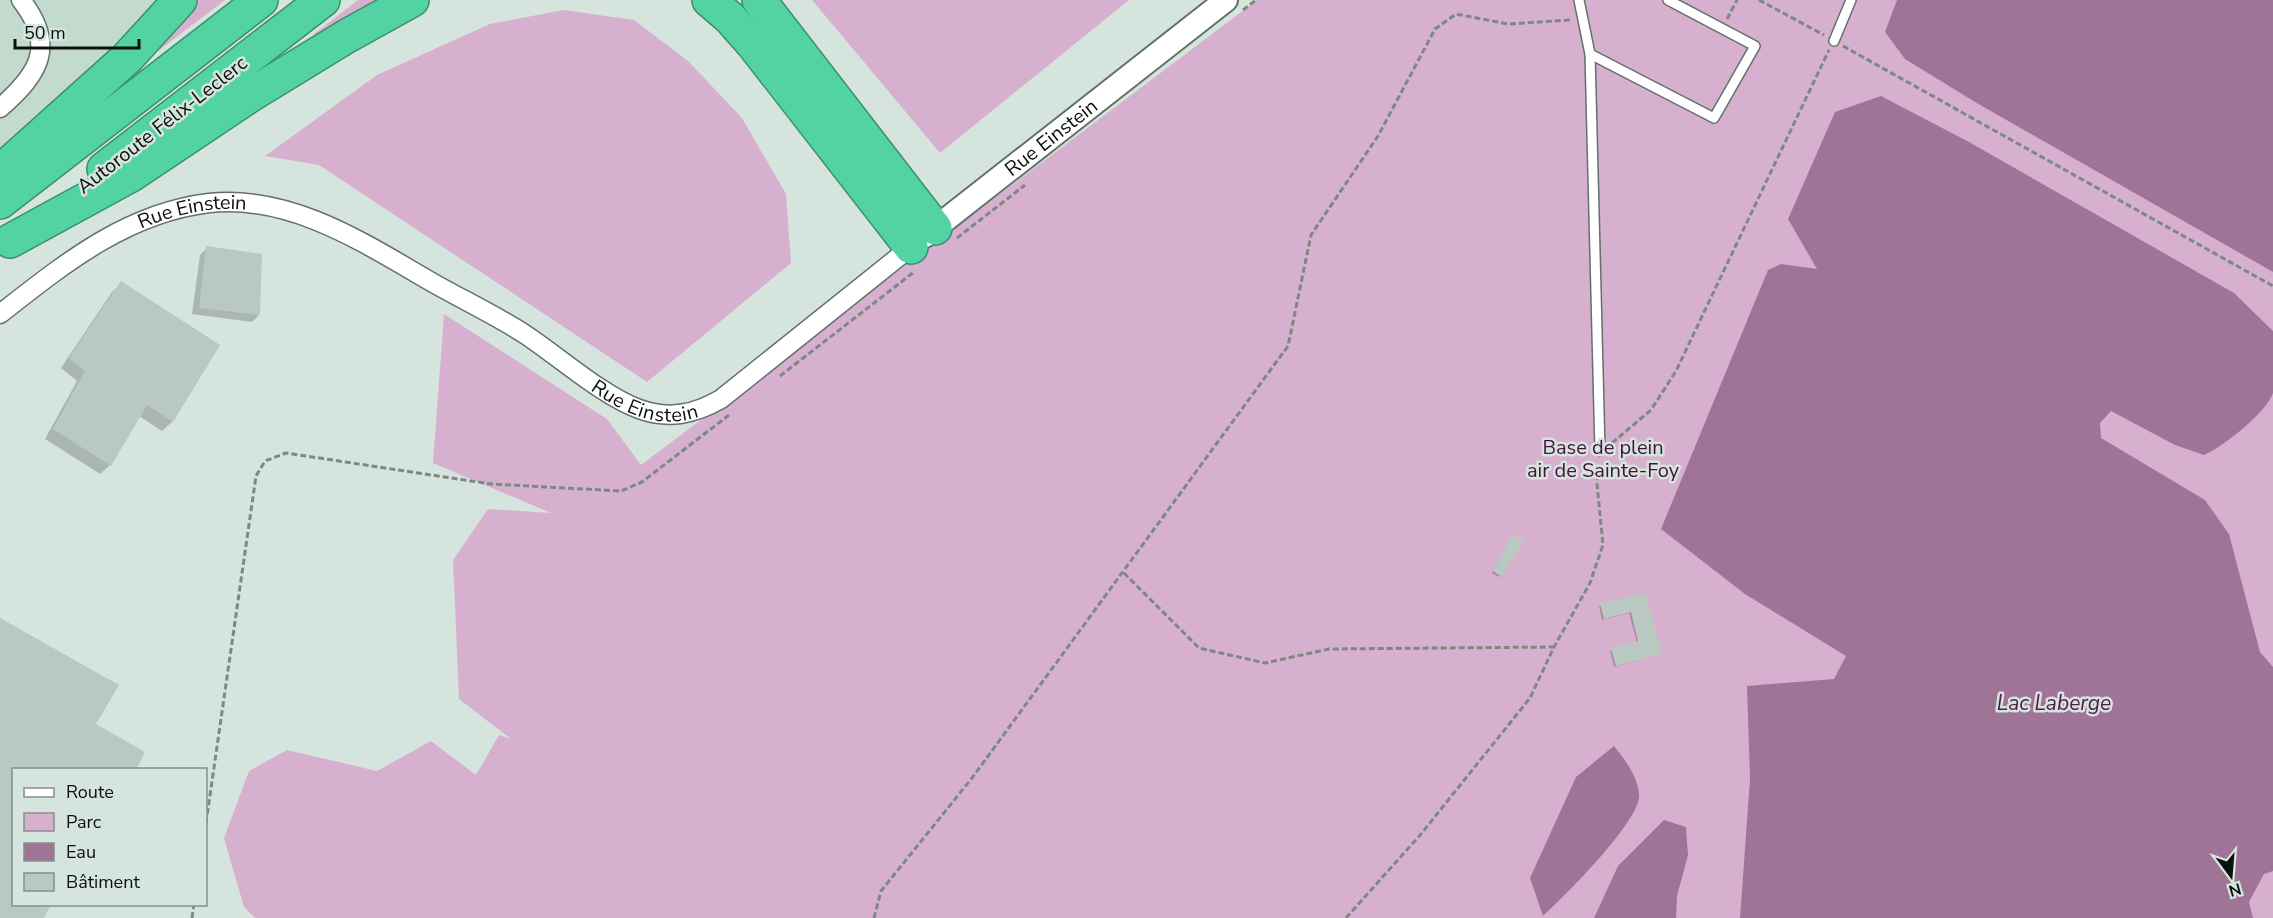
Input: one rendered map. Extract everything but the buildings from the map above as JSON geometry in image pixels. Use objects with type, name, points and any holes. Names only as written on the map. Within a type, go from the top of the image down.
[{"type":"highway","points":[[0,172],[127,58],[180,0]]},
{"type":"highway","name":"Autoroute Félix-Leclerc","points":[[0,202],[261,0]]},
{"type":"highway","name":"Autoroute Félix-Leclerc","points":[[5,245],[323,0]]},
{"type":"highway","points":[[5,245],[131,175],[278,78],[412,0]]},
{"type":"highway","points":[[709,0],[730,18],[923,237]]},
{"type":"highway","points":[[759,0],[923,237]]},
{"type":"street","points":[[0,108],[23,87],[40,58],[38,29],[21,0]]},
{"type":"street","name":"Rue Einstein","points":[[0,314],[65,263],[121,229],[181,208],[210,203],[248,203],[292,213],[338,230],[524,333],[621,400],[650,412],[683,414],[702,410],[721,399],[923,237],[1226,0]]},
{"type":"lane","points":[[1579,0],[1590,54],[1600,452]]},
{"type":"lane","points":[[1590,54],[1714,118],[1755,46],[1668,0]]},
{"type":"lane","points":[[1834,40],[1851,0]]},
{"type":"path","points":[[1722,28],[1737,0]]},
{"type":"path","points":[[1759,0],[2273,286]]},
{"type":"path","points":[[874,918],[881,891],[972,778],[1288,346],[1311,235],[1378,136],[1435,29],[1456,14],[1508,24],[1584,20]]},
{"type":"path","points":[[1347,918],[1421,834],[1530,698],[1554,646],[1590,584],[1603,544],[1597,484],[1600,452],[1651,410],[1676,371],[1834,40]]},
{"type":"path","points":[[1124,573],[1199,648],[1265,663],[1329,649],[1554,646]]},
{"type":"shaded area","points":[[0,0],[163,0],[0,156]]},
{"type":"green space","points":[[195,0],[225,0],[158,51],[153,45]]},
{"type":"green space","points":[[358,0],[388,0],[320,40],[314,34]]},
{"type":"green space","points":[[812,0],[1129,0],[940,153]]},
{"type":"green space","name":"Base de plein air de Sainte-Foy","points":[[1257,0],[2273,0],[2273,918],[255,918],[244,907],[224,838],[249,771],[287,750],[377,771],[431,741],[476,775],[499,735],[511,739],[459,699],[453,560],[488,509],[551,513],[433,463],[444,314],[607,419],[641,465]]},
{"type":"green space","points":[[564,10],[634,20],[688,61],[742,118],[786,194],[791,263],[647,382],[319,165],[265,156],[377,75],[490,24]]},
{"type":"water","points":[[1897,0],[2273,0],[2273,272],[1975,102],[1905,59],[1885,32]]},
{"type":"water","name":"Lac Laberge","points":[[1881,96],[1969,142],[2234,293],[2273,331],[2273,393],[2269,401],[2243,428],[2212,451],[2204,455],[2175,445],[2111,411],[2100,423],[2101,438],[2205,500],[2229,534],[2260,652],[2273,667],[2273,871],[2264,874],[2249,902],[2253,918],[1740,918],[1750,779],[1747,686],[1834,679],[1846,656],[1745,594],[1661,529],[1768,270],[1781,264],[1817,269],[1788,219],[1835,112]]},
{"type":"water","points":[[1614,746],[1636,781],[1639,795],[1636,807],[1628,822],[1600,858],[1543,916],[1530,878],[1576,777]]},
{"type":"water","points":[[1664,820],[1686,827],[1688,855],[1677,896],[1676,918],[1594,918],[1618,866]]}]
